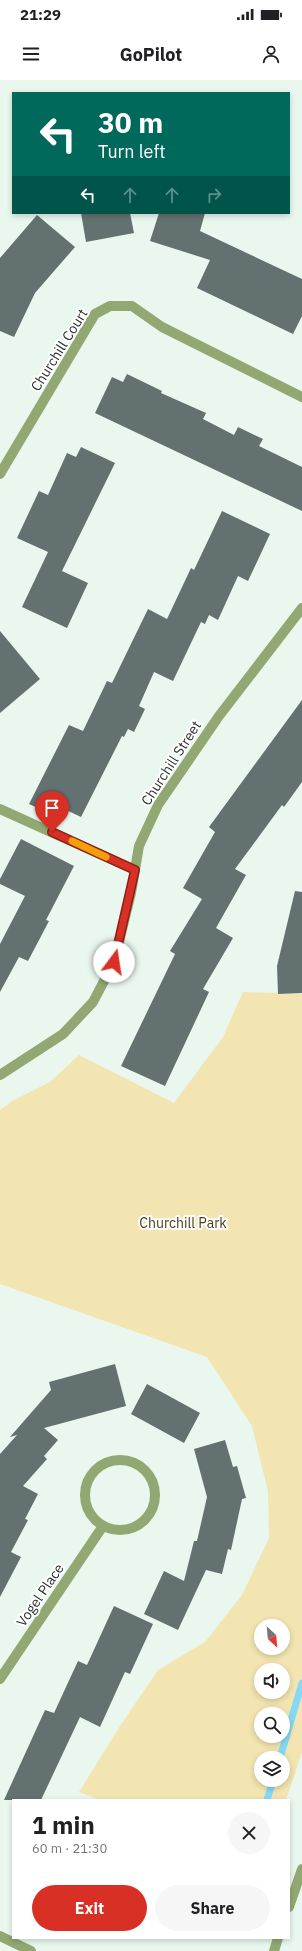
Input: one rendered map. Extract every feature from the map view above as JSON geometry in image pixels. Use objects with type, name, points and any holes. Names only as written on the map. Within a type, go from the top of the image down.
[{"type":"street","name":"Churchill Court","points":[[0,474],[95,314],[110,306],[132,306],[162,327],[302,397]]},
{"type":"street","name":"Churchill Street","points":[[0,1075],[63,1034],[93,1002],[114,962],[139,846],[158,805],[219,716],[302,608]]},
{"type":"street","points":[[0,809],[135,870]]},
{"type":"street","points":[[118,1459],[132,1462],[146,1471],[154,1485],[153,1504],[142,1522],[136,1526],[124,1530],[103,1526],[89,1512],[85,1488],[89,1477],[103,1464],[118,1459]]},
{"type":"street","name":"Vogel Place","points":[[0,1679],[103,1526]]},
{"type":"street","points":[[290,1903],[302,1869]]},
{"type":"street","points":[[0,1936],[31,1951]]},
{"type":"street","points":[[274,1951],[278,1939]]},
{"type":"green space","name":"Churchill Park","points":[[243,992],[302,994],[302,1752],[286,1799],[98,1799],[79,1792],[120,1726],[158,1670],[205,1642],[242,1595],[269,1538],[268,1491],[252,1426],[207,1357],[0,1284],[0,1110],[12,1101],[50,1082],[79,1055],[174,1103],[223,1037]]},
{"type":"building","points":[[81,214],[130,214],[134,233],[86,242]]},
{"type":"building","points":[[159,214],[205,214],[200,231],[302,279],[302,316],[293,334],[197,288],[210,260],[150,241]]},
{"type":"building","points":[[37,215],[75,247],[35,293],[14,337],[0,331],[0,258]]},
{"type":"building","points":[[127,374],[162,391],[161,393],[206,413],[203,419],[234,435],[238,427],[263,439],[259,446],[302,467],[302,511],[95,413],[112,377],[123,382]]},
{"type":"building","points":[[81,447],[115,463],[62,571],[88,583],[67,628],[22,607],[48,552],[17,538],[39,491],[48,495],[67,453],[76,457]]},
{"type":"building","points":[[222,511],[270,534],[248,581],[238,576],[218,620],[209,615],[205,624],[201,622],[173,681],[154,672],[139,706],[145,709],[134,732],[128,729],[124,737],[122,736],[81,817],[58,806],[53,815],[29,804],[69,725],[83,731],[107,681],[112,683],[148,609],[167,619],[191,568],[194,570]]},
{"type":"building","points":[[0,631],[40,679],[0,713]]},
{"type":"building","points":[[302,700],[302,782],[284,807],[282,805],[235,869],[246,875],[216,928],[233,938],[203,989],[209,992],[165,1086],[121,1066],[175,954],[170,951],[202,899],[183,888],[215,832],[209,827]]},
{"type":"building","points":[[21,839],[74,866],[46,920],[49,921],[28,961],[19,957],[0,992],[0,944],[25,896],[0,884],[0,879]]},
{"type":"building","points":[[295,891],[302,892],[302,993],[278,994],[277,966]]},
{"type":"building","points":[[115,1364],[126,1406],[44,1428],[58,1440],[44,1456],[47,1459],[23,1486],[38,1494],[25,1519],[28,1520],[11,1552],[21,1557],[0,1597],[0,1454],[17,1435],[10,1437],[51,1390],[49,1382]]},
{"type":"building","points":[[147,1384],[200,1413],[184,1443],[131,1414]]},
{"type":"building","points":[[225,1440],[233,1467],[237,1466],[246,1498],[242,1499],[231,1550],[228,1549],[222,1574],[206,1570],[178,1630],[144,1614],[164,1571],[184,1581],[194,1541],[197,1541],[207,1497],[194,1449]]},
{"type":"building","points":[[114,1606],[153,1624],[130,1674],[125,1672],[100,1727],[80,1717],[41,1799],[4,1800],[45,1710],[54,1713],[78,1661],[87,1665]]},
{"type":"waterway","points":[[282,1751],[302,1683]]},
{"type":"waterway","points":[[267,1799],[271,1787]]},
{"type":"slow traffic","points":[[72,841],[106,857]]},
{"type":"route","points":[[52,832],[135,870],[131,893],[114,962]]}]
